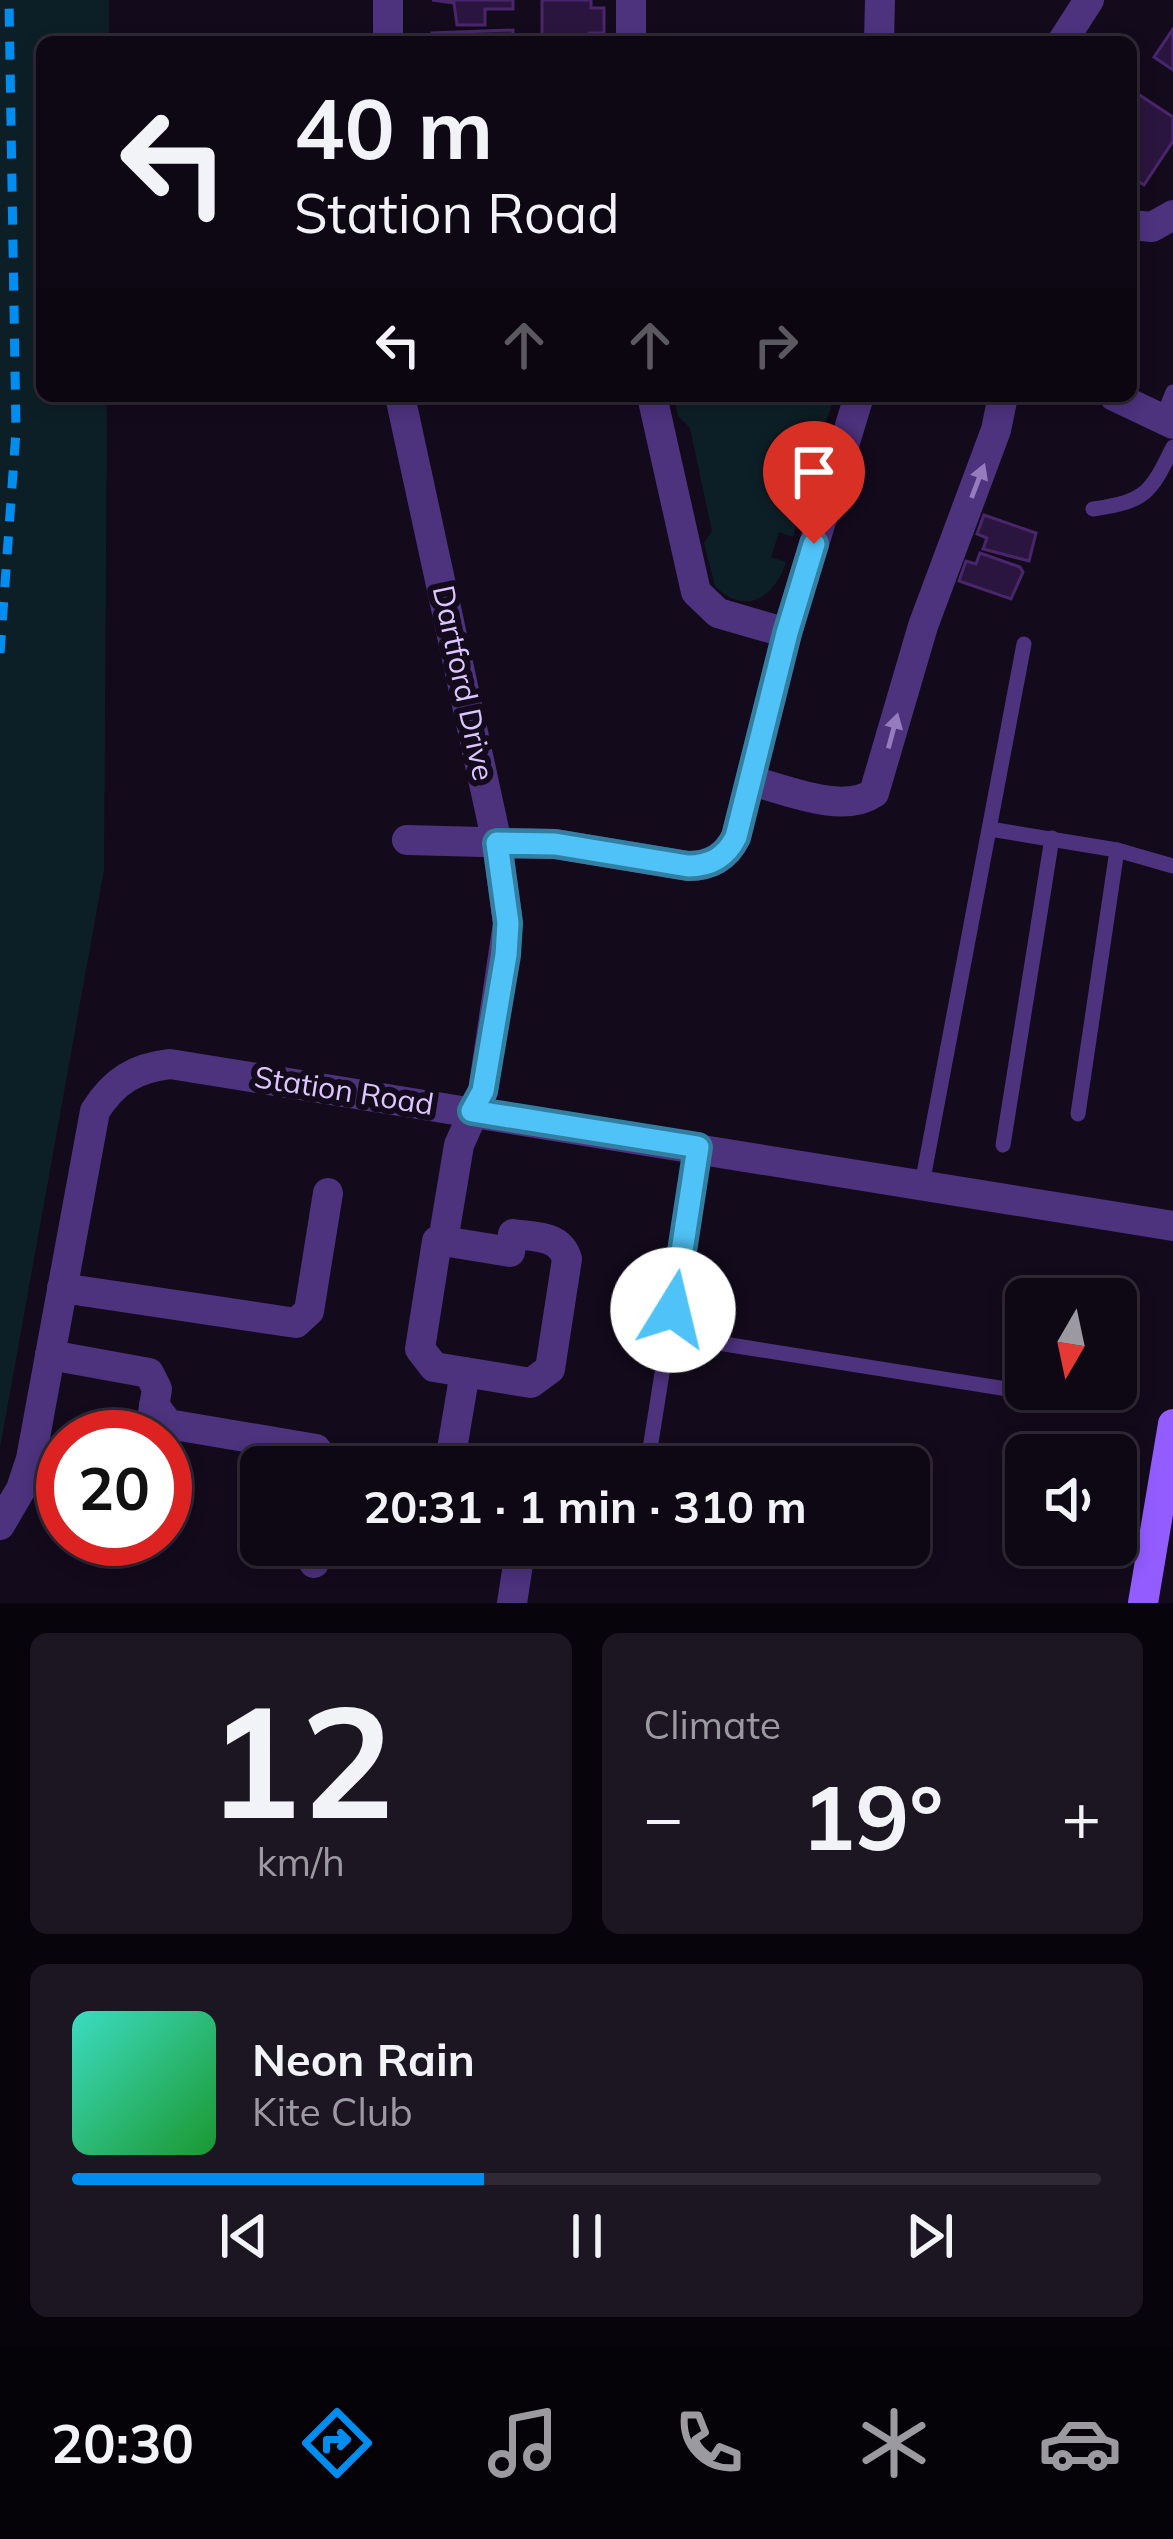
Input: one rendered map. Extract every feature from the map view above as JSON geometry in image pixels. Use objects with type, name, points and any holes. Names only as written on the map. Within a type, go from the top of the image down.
[{"type":"street","points":[[388,0],[388,36]]},
{"type":"street","points":[[631,0],[631,36]]},
{"type":"street","points":[[879,36],[880,0]]},
{"type":"street","points":[[1066,36],[1089,0]]},
{"type":"street","points":[[1137,226],[1152,227],[1173,215]]},
{"type":"street","name":"Dartford Drive","points":[[401,402],[497,843],[508,923],[483,1091],[459,1145],[443,1241],[437,1240],[421,1354],[434,1367],[465,1372]]},
{"type":"street","points":[[653,402],[696,592],[718,613],[787,633]]},
{"type":"street","points":[[407,839],[555,844],[688,866],[709,864],[732,846],[787,633],[857,402]]},
{"type":"street","points":[[751,781],[832,800],[865,800],[874,793],[923,626],[997,430],[1002,402]]},
{"type":"street","points":[[1127,402],[1170,421]]},
{"type":"street","name":"Station Road","points":[[0,1525],[32,1459],[95,1112],[117,1083],[133,1072],[170,1064],[1173,1226]]},
{"type":"street","points":[[62,1288],[296,1323],[309,1311],[328,1193]]},
{"type":"street","points":[[443,1241],[510,1252],[513,1234],[553,1240],[563,1247],[567,1259],[547,1374],[531,1382],[465,1372],[453,1446]]},
{"type":"street","points":[[50,1355],[144,1370],[156,1383],[153,1410]]},
{"type":"street","points":[[154,1405],[168,1424],[298,1446]]},
{"type":"street","points":[[1142,1603],[1173,1424]]},
{"type":"street","points":[[512,1603],[518,1566]]},
{"type":"lane","points":[[1093,508],[1134,502],[1153,487],[1170,421]]},
{"type":"lane","points":[[922,1184],[1024,644]]},
{"type":"lane","points":[[990,829],[1118,850],[1173,866]]},
{"type":"lane","points":[[1003,1145],[1052,838]]},
{"type":"lane","points":[[1078,1114],[1118,850]]},
{"type":"lane","points":[[650,1446],[698,1147]]},
{"type":"lane","points":[[668,1335],[1005,1389]]},
{"type":"shaded area","points":[[0,0],[109,0],[109,36],[36,36],[36,402],[107,402],[104,870],[0,1448]]},
{"type":"shaded area","points":[[675,402],[832,402],[793,537],[779,532],[771,557],[786,562],[774,585],[758,599],[737,600],[715,586],[704,543],[712,531],[690,428],[678,416]]},
{"type":"building","points":[[432,0],[513,0],[513,9],[485,9],[485,25],[457,25],[454,3]]},
{"type":"building","points":[[542,0],[591,0],[591,8],[604,8],[604,33],[542,36]]},
{"type":"building","points":[[1173,29],[1173,70],[1154,57]]},
{"type":"building","points":[[513,30],[513,36],[432,36]]},
{"type":"building","points":[[1137,93],[1173,117],[1173,141],[1144,185],[1137,181]]},
{"type":"building","points":[[984,515],[1036,533],[1029,561],[983,549],[987,538],[977,534]]},
{"type":"building","points":[[980,553],[1020,567],[1023,572],[1011,599],[959,581],[966,561],[976,564]]},
{"type":"railway","points":[[0,653],[16,431],[9,0]]},
{"type":"route","points":[[673,1310],[698,1147],[472,1111],[483,1091],[506,955],[508,923],[497,843],[555,844],[688,866],[709,864],[726,853],[736,837],[814,544]]}]
